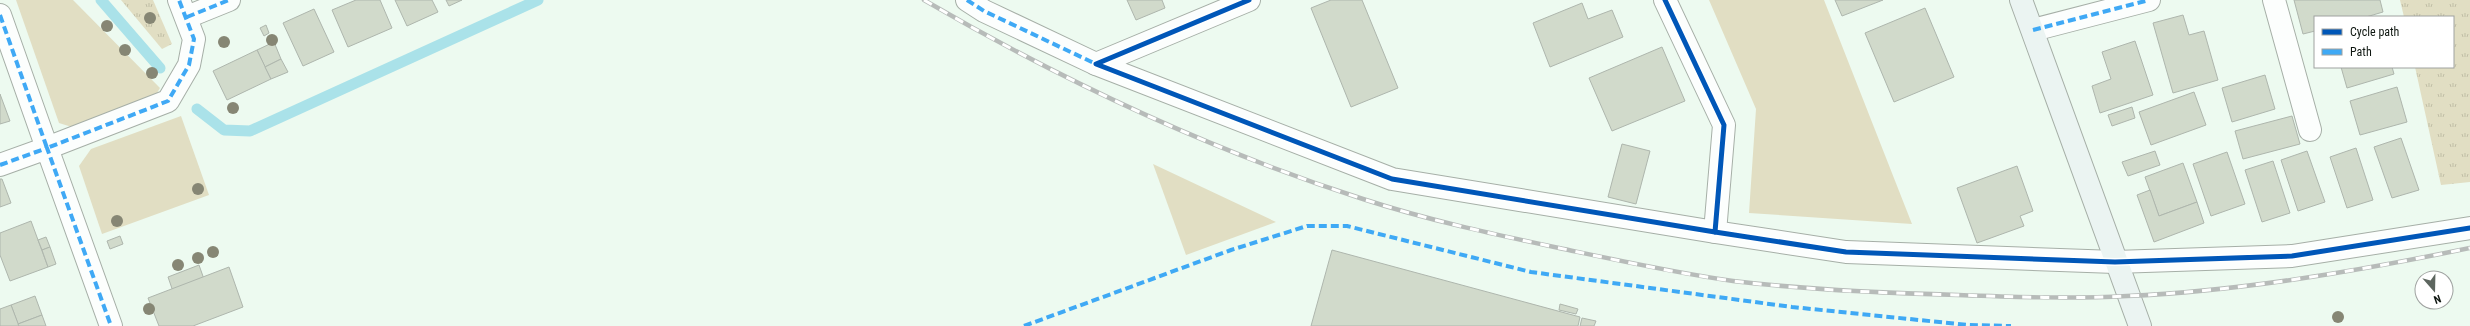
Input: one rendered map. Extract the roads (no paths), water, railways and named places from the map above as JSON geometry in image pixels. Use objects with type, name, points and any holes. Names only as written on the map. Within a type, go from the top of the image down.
[{"type":"street","points":[[0,165],[168,101],[189,66],[194,39],[183,9],[229,0]]},
{"type":"street","points":[[967,0],[984,10],[1096,64],[1392,179],[1846,252],[2115,262],[2292,256],[2470,228]]},
{"type":"street","points":[[1096,64],[1249,0]]},
{"type":"street","points":[[1665,0],[1724,126],[1715,232]]},
{"type":"street","points":[[2021,0],[2115,262],[2140,326]]},
{"type":"street","points":[[2033,30],[2149,0]]},
{"type":"street","points":[[2274,0],[2310,130]]},
{"type":"street","points":[[0,15],[112,326]]},
{"type":"waterway","points":[[101,0],[160,68]]},
{"type":"waterway","points":[[197,109],[224,130],[250,131],[538,0]]},
{"type":"railway","points":[[924,0],[976,30],[1138,112],[1249,159],[1306,180],[1387,207],[1460,226],[1624,262],[1711,278],[1789,287],[1874,292],[2064,298],[2106,297],[2213,290],[2256,285],[2342,272],[2470,248]]}]
